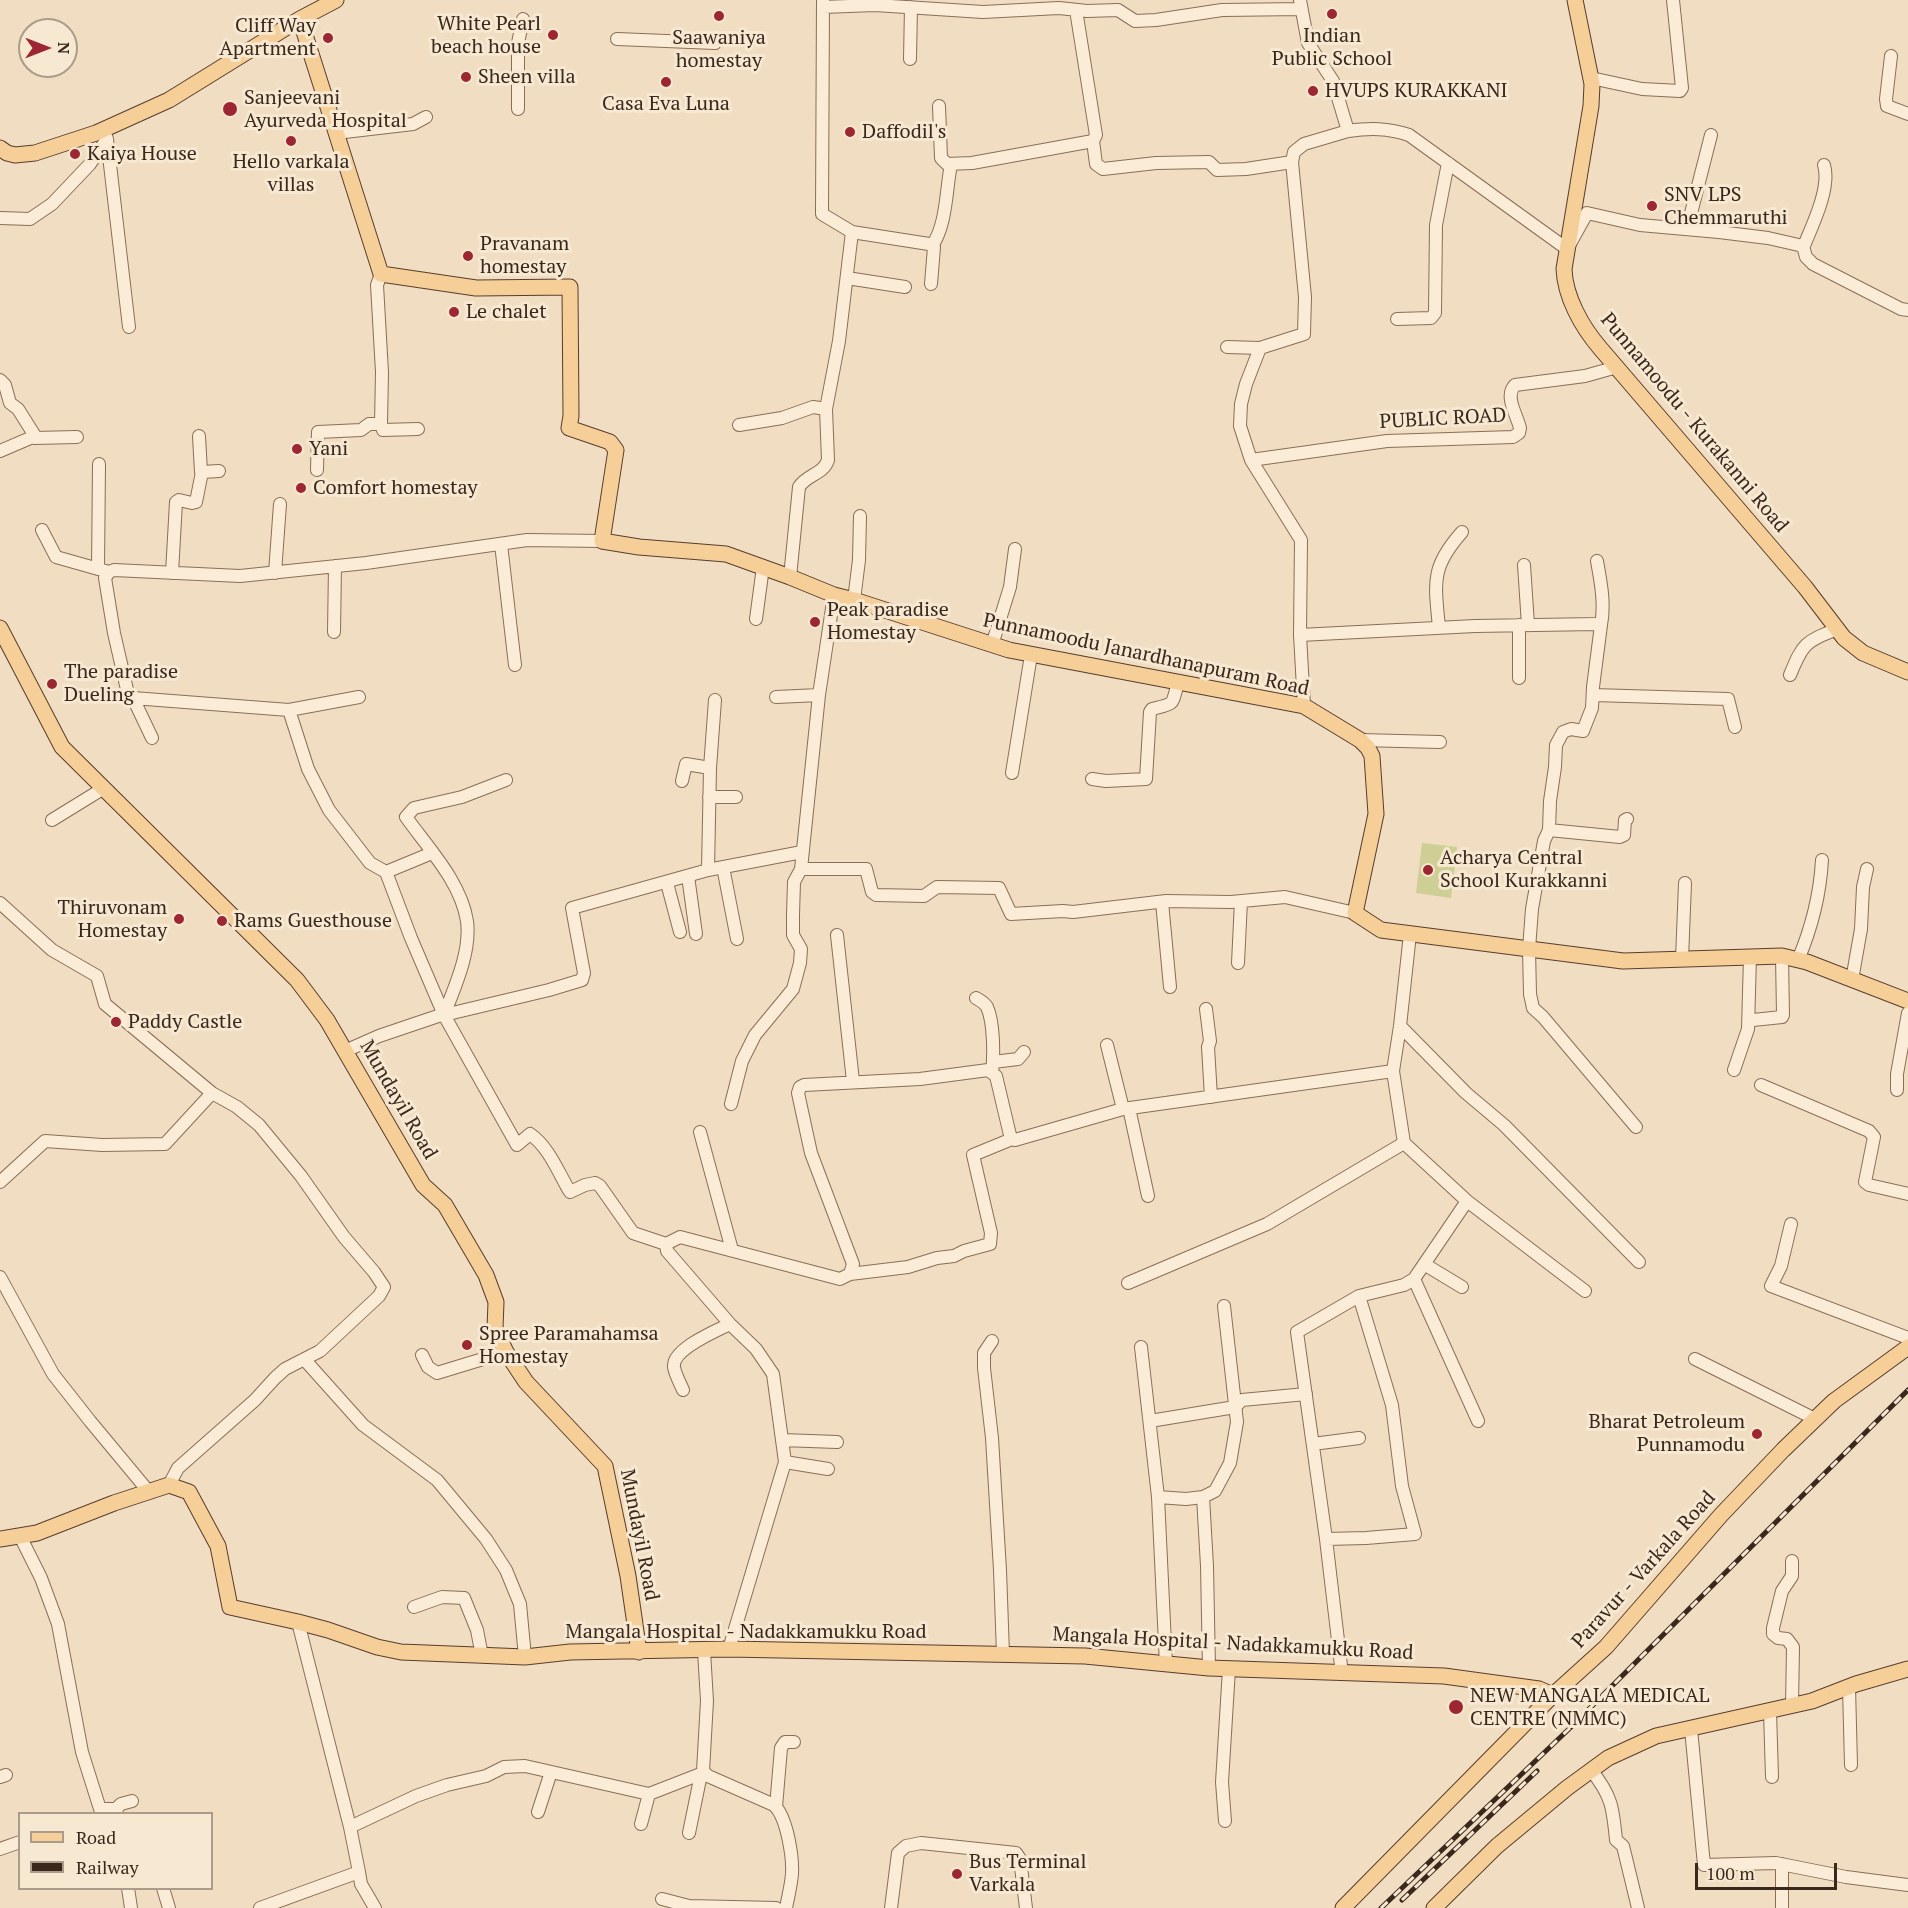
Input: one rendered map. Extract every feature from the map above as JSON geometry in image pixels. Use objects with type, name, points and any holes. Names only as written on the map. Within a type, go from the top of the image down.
[{"type":"main road","points":[[0,148],[7,153],[34,153],[105,134],[169,100],[300,19],[336,0]]},
{"type":"main road","name":"Punnamoodu - Kurakanni Road","points":[[1575,0],[1591,78],[1591,106],[1564,276],[1588,334],[1805,588],[1847,642],[1908,672]]},
{"type":"main road","points":[[300,19],[381,274],[476,288],[570,287],[571,416],[569,428],[610,442],[616,450],[602,541]]},
{"type":"main road","name":"Punnamoodu Janardhanapuram Road","points":[[602,541],[639,547],[726,554],[834,595],[1030,655],[1304,706],[1360,740]]},
{"type":"main road","name":"Mundayil Road","points":[[0,628],[62,747],[297,980],[327,1020],[423,1185],[445,1205],[486,1275],[496,1302],[495,1328],[506,1352],[526,1382],[605,1466],[628,1576],[639,1652]]},
{"type":"main road","points":[[1360,740],[1372,756],[1376,814],[1355,913],[1381,930],[1623,961],[1782,956],[1908,1001]]},
{"type":"main road","name":"Paravur - Varkala Road","points":[[1343,1908],[1553,1695],[1606,1647],[1721,1515],[1815,1419],[1834,1401],[1908,1347]]},
{"type":"main road","points":[[0,1539],[37,1533],[169,1485]]},
{"type":"main road","name":"Mangala Hospital - Nadakkamukku Road","points":[[169,1485],[189,1492],[218,1546],[230,1607],[298,1622],[388,1650],[525,1657],[570,1652],[729,1649],[1085,1656],[1209,1668],[1444,1676],[1539,1689],[1553,1695]]},
{"type":"main road","points":[[1434,1908],[1497,1846],[1608,1758],[1656,1736],[1812,1701],[1908,1669]]},
{"type":"street","points":[[1591,78],[1642,89],[1680,91],[1682,88],[1673,0]]},
{"type":"street","points":[[932,246],[852,232],[822,214],[823,4],[983,12],[1059,8],[1118,10],[1135,21],[1222,10],[1301,5],[1308,43],[1333,81],[1348,131]]},
{"type":"street","points":[[910,59],[911,7]]},
{"type":"street","points":[[1076,10],[1096,135],[1093,141],[1096,164],[1103,169],[1156,163],[1209,162],[1217,170],[1246,169],[1292,162]]},
{"type":"street","points":[[518,109],[518,43],[523,19]]},
{"type":"street","points":[[617,39],[715,43]]},
{"type":"street","points":[[1891,56],[1887,106],[1908,114]]},
{"type":"street","points":[[939,106],[942,158],[945,163],[972,163],[1093,141]]},
{"type":"street","points":[[336,133],[413,123],[426,117]]},
{"type":"street","points":[[1227,347],[1260,348],[1304,334],[1305,297],[1292,162],[1294,152],[1304,144],[1348,131],[1370,128],[1392,130],[1409,135],[1568,249],[1587,213],[1640,225],[1768,238],[1803,248]]},
{"type":"street","points":[[0,218],[30,219],[52,204],[90,164],[105,134]]},
{"type":"street","points":[[105,134],[129,327]]},
{"type":"street","points":[[1687,229],[1711,135]]},
{"type":"street","points":[[1397,318],[1431,318],[1435,313],[1436,225],[1448,163]]},
{"type":"street","points":[[931,284],[932,246],[940,231],[951,164]]},
{"type":"street","points":[[1824,165],[1826,172],[1822,196],[1803,248],[1806,257],[1813,264],[1863,290],[1908,310]]},
{"type":"street","points":[[790,577],[799,487],[804,479],[821,471],[828,460],[826,409],[839,341],[852,232]]},
{"type":"street","points":[[381,274],[376,285],[381,365],[381,424],[383,430],[418,429]]},
{"type":"street","points":[[847,278],[905,287]]},
{"type":"street","points":[[1260,348],[1246,384],[1240,416],[1241,432],[1251,459],[1301,540],[1300,634],[1304,706]]},
{"type":"street","name":"PUBLIC ROAD","points":[[1251,459],[1387,441],[1513,437],[1519,433],[1520,428],[1510,397],[1510,391],[1514,386],[1585,376],[1617,367]]},
{"type":"street","points":[[0,380],[5,385],[10,403],[18,409],[34,434],[34,438]]},
{"type":"street","points":[[739,425],[782,418],[813,407],[826,409]]},
{"type":"street","points":[[317,470],[318,432],[361,430],[369,424],[381,424]]},
{"type":"street","points":[[0,452],[34,438],[77,436]]},
{"type":"street","points":[[172,573],[176,502],[179,500],[196,502],[201,472],[199,436]]},
{"type":"street","points":[[99,464],[104,571],[114,633],[128,694],[133,698],[152,738]]},
{"type":"street","points":[[201,472],[219,471]]},
{"type":"street","points":[[276,573],[280,504]]},
{"type":"street","points":[[854,600],[859,560],[860,516]]},
{"type":"street","points":[[42,530],[56,557],[104,571],[240,576],[335,566],[527,540],[602,541]]},
{"type":"street","points":[[1438,628],[1436,573],[1445,553],[1462,532]]},
{"type":"street","points":[[501,544],[514,665]]},
{"type":"street","points":[[992,645],[1010,587],[1015,549]]},
{"type":"street","points":[[1597,561],[1602,587],[1603,615],[1592,708],[1583,730],[1571,729],[1563,732],[1556,745],[1549,831],[1544,841],[1532,909],[1529,949],[1530,994],[1533,1008],[1636,1127]]},
{"type":"street","points":[[1519,678],[1524,565]]},
{"type":"street","points":[[334,633],[335,566]]},
{"type":"street","points":[[756,619],[763,567]]},
{"type":"street","points":[[731,1104],[742,1061],[755,1035],[793,989],[800,963],[801,949],[793,934],[794,882],[801,869],[819,695],[834,595]]},
{"type":"street","points":[[1300,634],[1523,625],[1601,625]]},
{"type":"street","points":[[1790,675],[1799,653],[1807,642],[1837,628]]},
{"type":"street","points":[[1012,772],[1030,655]]},
{"type":"street","points":[[1092,779],[1106,781],[1146,779],[1150,712],[1152,709],[1174,702],[1178,683]]},
{"type":"street","points":[[776,697],[819,695]]},
{"type":"street","points":[[1593,695],[1728,699],[1736,727]]},
{"type":"street","points":[[133,698],[289,710],[359,697]]},
{"type":"street","points":[[708,870],[710,768],[715,700]]},
{"type":"street","points":[[289,710],[308,769],[329,810],[370,863],[386,872],[444,1015],[517,1145],[531,1134],[549,1152],[552,1163],[570,1192],[595,1183],[600,1186],[633,1233],[666,1244],[680,1237],[840,1279],[850,1274],[908,1267],[937,1258],[954,1256],[990,1244],[991,1238],[973,1155],[1012,1139],[1028,1138],[1126,1108],[1393,1071]]},
{"type":"street","points":[[1360,740],[1440,742]]},
{"type":"street","points":[[682,781],[686,764],[710,768]]},
{"type":"street","points":[[444,1015],[460,974],[466,946],[467,921],[456,888],[406,817],[414,808],[462,797],[506,780]]},
{"type":"street","points":[[52,820],[104,788]]},
{"type":"street","points":[[709,797],[736,797]]},
{"type":"street","points":[[1549,831],[1620,837],[1624,835],[1627,819]]},
{"type":"street","points":[[345,1051],[379,1036],[444,1015],[582,980],[584,973],[572,908],[708,870],[802,852]]},
{"type":"street","points":[[386,872],[432,853]]},
{"type":"street","points":[[1798,960],[1812,924],[1820,893],[1822,860]]},
{"type":"street","points":[[723,867],[737,939]]},
{"type":"street","points":[[801,869],[866,869],[872,892],[876,895],[924,896],[937,887],[999,888],[1011,914],[1073,912],[1162,902],[1241,901],[1285,897],[1355,913]]},
{"type":"street","points":[[1852,980],[1861,930],[1863,887],[1867,869]]},
{"type":"street","points":[[688,876],[696,934]]},
{"type":"street","points":[[667,883],[680,932]]},
{"type":"street","points":[[1682,959],[1684,883]]},
{"type":"street","points":[[1238,963],[1241,901]]},
{"type":"street","points":[[0,902],[52,950],[97,976],[105,1004],[156,1048],[212,1093],[237,1107],[259,1125],[301,1176],[344,1237],[384,1287],[379,1296],[330,1342],[285,1369],[255,1400],[178,1468],[169,1485]]},
{"type":"street","points":[[1162,902],[1170,987]]},
{"type":"street","points":[[837,934],[853,1081]]},
{"type":"street","points":[[1410,934],[1393,1071],[1404,1143],[1467,1201],[1586,1291]]},
{"type":"street","points":[[1734,1070],[1748,1029],[1750,956]]},
{"type":"street","points":[[1753,1020],[1782,1017],[1783,1015],[1782,956]]},
{"type":"street","points":[[976,998],[986,1005],[988,1010],[993,1067],[1012,1139]]},
{"type":"street","points":[[1206,1010],[1210,1041],[1208,1047],[1210,1097]]},
{"type":"street","points":[[1897,1090],[1908,1013]]},
{"type":"street","points":[[1400,1026],[1466,1093],[1504,1125],[1640,1262]]},
{"type":"street","points":[[1107,1045],[1126,1108],[1148,1196]]},
{"type":"street","points":[[850,1274],[853,1264],[811,1153],[798,1093],[804,1084],[920,1078],[988,1070],[1018,1059],[1024,1052]]},
{"type":"street","points":[[1761,1085],[1869,1131],[1874,1137],[1866,1182],[1869,1185],[1908,1194]]},
{"type":"street","points":[[0,1182],[45,1141],[102,1145],[165,1144],[212,1093]]},
{"type":"street","points":[[700,1132],[732,1250]]},
{"type":"street","points":[[1128,1283],[1267,1224],[1404,1143]]},
{"type":"street","points":[[1342,1674],[1297,1332],[1359,1296],[1404,1285],[1414,1279],[1467,1201]]},
{"type":"street","points":[[1791,1224],[1780,1266],[1771,1286],[1908,1338]]},
{"type":"street","points":[[666,1244],[667,1251],[730,1324],[756,1349],[773,1374],[785,1462],[729,1649]]},
{"type":"street","points":[[1424,1264],[1462,1287]]},
{"type":"street","points":[[0,1277],[53,1374],[149,1492]]},
{"type":"street","points":[[1414,1279],[1478,1420]]},
{"type":"street","points":[[1326,1539],[1415,1534],[1402,1486],[1392,1405],[1359,1296]]},
{"type":"street","points":[[1158,1497],[1186,1499],[1203,1497],[1215,1491],[1230,1463],[1237,1422],[1224,1306]]},
{"type":"street","points":[[683,1390],[674,1367],[676,1357],[685,1348],[730,1324]]},
{"type":"street","points":[[992,1341],[984,1353],[984,1368],[992,1438],[1003,1654]]},
{"type":"street","points":[[1141,1347],[1158,1497],[1166,1665]]},
{"type":"street","points":[[422,1355],[428,1366],[437,1373],[473,1360],[506,1352]]},
{"type":"street","points":[[304,1359],[363,1425],[437,1480],[486,1539],[506,1570],[520,1604],[525,1657]]},
{"type":"street","points":[[1695,1359],[1815,1419]]},
{"type":"street","points":[[1150,1421],[1235,1407],[1242,1400],[1306,1394]]},
{"type":"street","points":[[1313,1444],[1359,1438]]},
{"type":"street","points":[[782,1440],[837,1442]]},
{"type":"street","points":[[785,1462],[828,1468]]},
{"type":"street","points":[[1203,1497],[1209,1668]]},
{"type":"street","points":[[20,1536],[41,1578],[58,1624],[82,1752],[100,1809],[117,1811],[121,1804],[132,1801]]},
{"type":"street","points":[[1792,1561],[1792,1576],[1782,1591],[1773,1634],[1778,1638],[1786,1639],[1793,1647],[1792,1706]]},
{"type":"street","points":[[414,1607],[442,1597],[464,1598],[477,1630],[482,1656]]},
{"type":"street","points":[[298,1622],[350,1827],[361,1884],[375,1908]]},
{"type":"street","points":[[689,1833],[703,1773],[707,1701],[704,1651]]},
{"type":"street","points":[[1226,1821],[1222,1782],[1229,1669]]},
{"type":"street","points":[[1849,1687],[1851,1765]]},
{"type":"street","points":[[1770,1711],[1772,1777]]},
{"type":"street","points":[[1691,1729],[1704,1865],[1782,1864],[1846,1877],[1908,1884]]},
{"type":"street","points":[[777,1807],[781,1748],[785,1742],[794,1742]]},
{"type":"street","points":[[350,1827],[416,1796],[447,1785],[486,1776],[504,1767],[525,1766],[649,1794],[703,1773],[777,1807],[783,1817],[792,1872],[786,1908]]},
{"type":"street","points":[[1591,1770],[1603,1784],[1612,1805],[1616,1840],[1623,1846],[1638,1908]]},
{"type":"street","points":[[538,1812],[551,1772]]},
{"type":"street","points":[[641,1824],[649,1794]]},
{"type":"street","points":[[0,1849],[18,1843]]},
{"type":"street","points":[[891,1908],[898,1853],[906,1846],[921,1843],[1015,1852],[1020,1859],[1026,1908]]},
{"type":"street","points":[[1782,1864],[1782,1908]]},
{"type":"street","points":[[260,1908],[359,1872]]},
{"type":"street","points":[[128,1890],[131,1908]]},
{"type":"street","points":[[164,1890],[169,1908]]},
{"type":"street","points":[[662,1899],[689,1906],[776,1908]]},
{"type":"green space","points":[[1422,843],[1457,847],[1451,898],[1416,893]]},
{"type":"railway","points":[[1381,1908],[1570,1728],[1908,1390]]},
{"type":"railway","points":[[1402,1900],[1537,1771]]},
{"type":"place","name":"Indian Public School","points":[[1332,14]]},
{"type":"place","name":"Saawaniya homestay","points":[[719,16]]},
{"type":"place","name":"White Pearl beach house","points":[[553,35]]},
{"type":"place","name":"Cliff Way Apartment","points":[[328,38]]},
{"type":"place","name":"Sheen villa","points":[[466,77]]},
{"type":"place","name":"Casa Eva Luna","points":[[666,82]]},
{"type":"place","name":"HVUPS KURAKKANI","points":[[1313,91]]},
{"type":"place","name":"Sanjeevani Ayurveda Hospital","points":[[230,109]]},
{"type":"place","name":"Daffodil's","points":[[850,132]]},
{"type":"place","name":"Hello varkala villas","points":[[291,141]]},
{"type":"place","name":"Kaiya House","points":[[75,154]]},
{"type":"place","name":"SNV LPS Chemmaruthi","points":[[1652,206]]},
{"type":"place","name":"Pravanam homestay","points":[[468,256]]},
{"type":"place","name":"Le chalet","points":[[454,312]]},
{"type":"place","name":"Yani","points":[[297,449]]},
{"type":"place","name":"Comfort homestay","points":[[301,488]]},
{"type":"place","name":"Peak paradise Homestay","points":[[815,622]]},
{"type":"place","name":"The paradise Dueling","points":[[52,684]]},
{"type":"place","name":"Acharya Central School Kurakkanni","points":[[1428,870]]},
{"type":"place","name":"Thiruvonam Homestay","points":[[179,919]]},
{"type":"place","name":"Rams Guesthouse","points":[[222,921]]},
{"type":"place","name":"Paddy Castle","points":[[116,1022]]},
{"type":"place","name":"Spree Paramahamsa Homestay","points":[[467,1345]]},
{"type":"place","name":"Bharat Petroleum Punnamodu","points":[[1757,1434]]},
{"type":"place","name":"NEW MANGALA MEDICAL CENTRE (NMMC)","points":[[1456,1707]]},
{"type":"place","name":"Bus Terminal Varkala","points":[[957,1874]]}]
